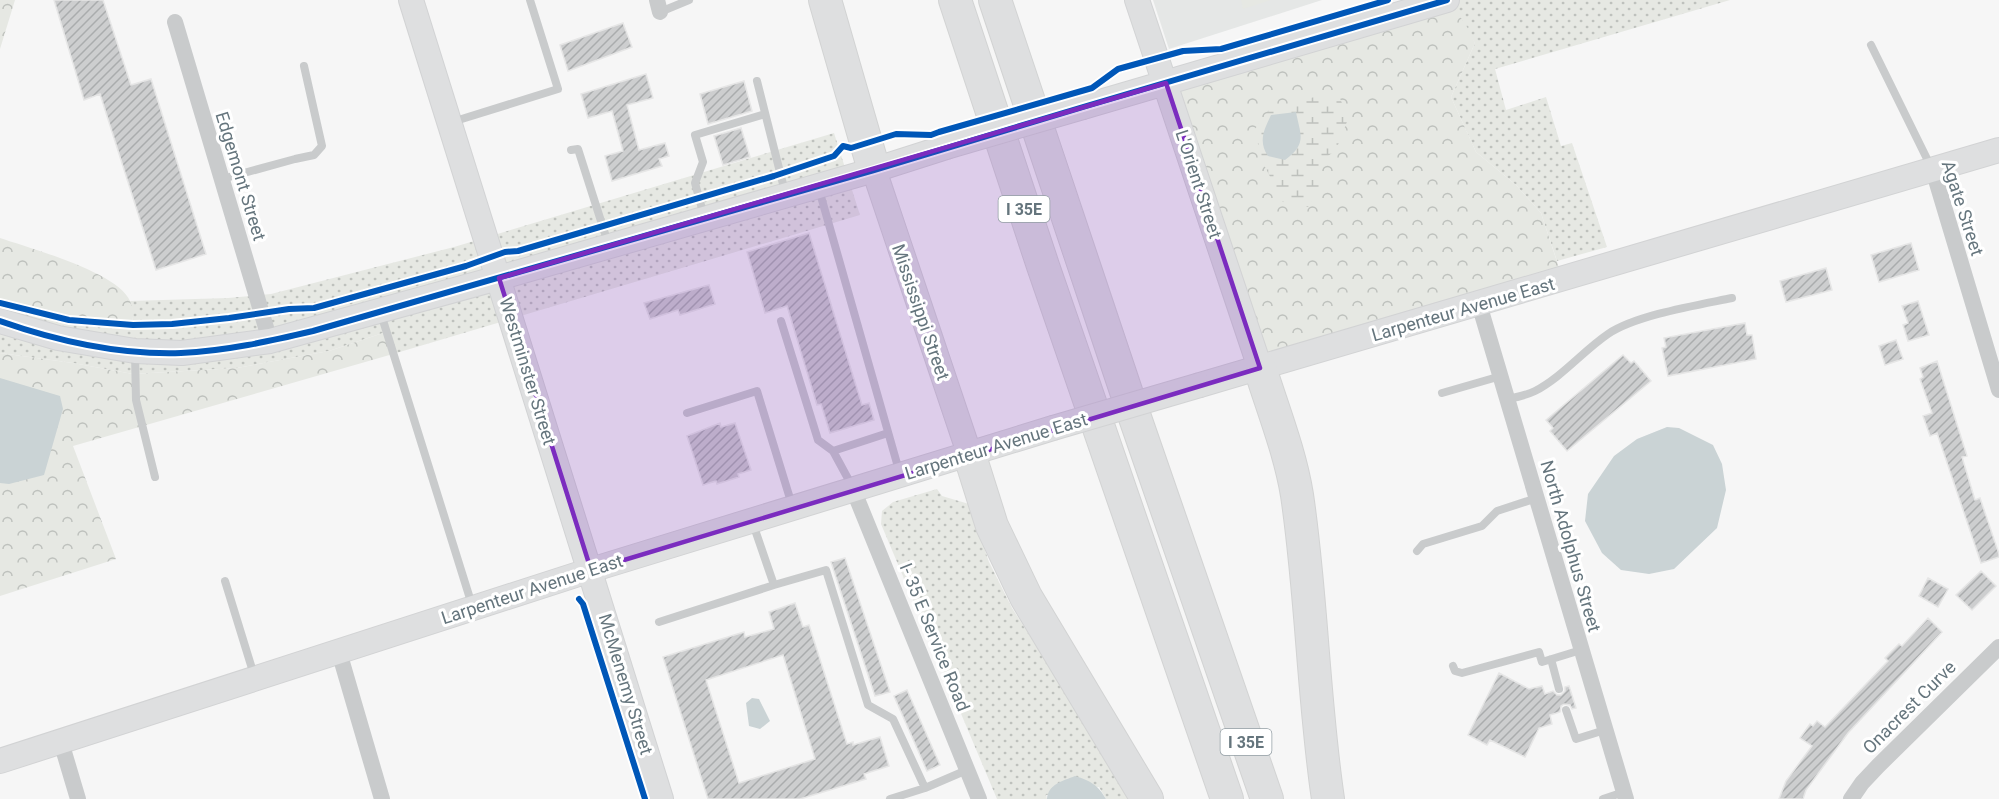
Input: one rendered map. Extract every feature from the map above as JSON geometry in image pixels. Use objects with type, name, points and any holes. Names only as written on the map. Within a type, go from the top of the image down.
[{"type":"highway","points":[[825,0],[874,170]]},
{"type":"highway","name":"I 35E","points":[[955,0],[1043,266],[1227,799]]},
{"type":"highway","name":"I 35E","points":[[995,0],[1147,453],[1267,799]]},
{"type":"highway","points":[[1260,368],[1287,452],[1296,494],[1321,753],[1328,799]]},
{"type":"highway","points":[[969,453],[992,526],[1026,597],[1147,799]]},
{"type":"street","name":"Westminster Street","points":[[411,0],[591,570]]},
{"type":"street","name":"L'Orient Street","points":[[1137,0],[1260,368]]},
{"type":"street","points":[[0,321],[58,339],[135,351],[182,353],[270,341],[705,219],[1447,0]]},
{"type":"street","name":"Edgemont Street","points":[[175,22],[270,341]]},
{"type":"street","name":"Larpenteur Avenue East","points":[[0,761],[591,570],[969,453],[1999,150]]},
{"type":"street","name":"Mississippi Street","points":[[874,170],[969,453]]},
{"type":"street","name":"Agate Street","points":[[1933,170],[1999,390]]},
{"type":"street","name":"North Adolphus Street","points":[[1479,304],[1625,796]]},
{"type":"street","name":"I- 35 E Service Road","points":[[853,489],[979,799]]},
{"type":"street","name":"McMenemy Street","points":[[591,570],[661,799]]},
{"type":"street","name":"Onacrest Curve","points":[[1851,799],[1878,766],[1999,647]]},
{"type":"street","points":[[339,652],[382,799]]},
{"type":"street","points":[[61,742],[78,799]]},
{"type":"lane","points":[[449,122],[558,89],[530,0]]},
{"type":"lane","points":[[658,6],[689,0]]},
{"type":"lane","name":"Agate Street","points":[[1871,45],[1933,170]]},
{"type":"lane","points":[[222,179],[314,155],[322,146],[304,66]]},
{"type":"lane","points":[[757,81],[786,195]]},
{"type":"lane","points":[[705,219],[695,183],[703,162],[695,135],[765,114]]},
{"type":"lane","points":[[571,150],[578,149],[609,246]]},
{"type":"lane","points":[[818,186],[900,475]]},
{"type":"lane","points":[[1508,399],[1533,392],[1546,385],[1609,334],[1629,324],[1732,298]]},
{"type":"lane","points":[[380,311],[473,608]]},
{"type":"lane","points":[[781,321],[818,440],[833,451],[853,489]]},
{"type":"lane","points":[[135,351],[136,400],[155,477]]},
{"type":"lane","points":[[1442,393],[1501,376]]},
{"type":"lane","points":[[687,413],[757,391],[793,508]]},
{"type":"lane","points":[[833,451],[888,433]]},
{"type":"lane","points":[[1417,551],[1423,544],[1482,526],[1497,511],[1538,498]]},
{"type":"lane","points":[[752,521],[774,585]]},
{"type":"lane","points":[[659,622],[826,570],[868,705],[892,719],[925,788]]},
{"type":"lane","points":[[225,581],[255,679]]},
{"type":"lane","points":[[1453,666],[1455,671],[1462,673],[1539,652],[1542,662],[1581,650]]},
{"type":"lane","points":[[1551,659],[1559,689]]},
{"type":"lane","points":[[1566,710],[1576,739],[1605,730]]},
{"type":"lane","points":[[890,799],[925,788],[967,770]]},
{"type":"lane","points":[[1603,799],[1625,796]]},
{"type":"highlighted area","points":[[1166,83],[1260,368],[591,570],[499,278]]},
{"type":"shaded area","points":[[1153,0],[1322,0],[1169,49]]},
{"type":"shaded area","points":[[1296,112],[1301,138],[1297,148],[1285,160],[1268,156],[1263,140],[1271,115]]},
{"type":"shaded area","points":[[0,378],[60,396],[63,409],[44,475],[9,484],[0,483]]},
{"type":"shaded area","points":[[1667,427],[1679,428],[1713,445],[1722,464],[1726,490],[1717,528],[1674,569],[1649,574],[1621,570],[1602,553],[1585,521],[1588,494],[1614,456],[1637,439]]},
{"type":"shaded area","points":[[752,698],[759,699],[770,721],[760,729],[749,726],[746,703]]},
{"type":"shaded area","points":[[1075,776],[1093,784],[1106,799],[1047,799],[1053,786]]},
{"type":"green space","points":[[0,0],[15,0],[0,49]]},
{"type":"green space","points":[[1241,0],[1271,0],[1243,9]]},
{"type":"green space","points":[[1448,0],[1730,0],[1495,69],[1506,110],[1546,97],[1561,146],[1572,143],[1607,247],[1557,261],[1541,213],[1516,185],[1476,152],[1451,97],[1475,43]]},
{"type":"green space","points":[[1448,0],[1466,25],[1475,43],[1451,97],[1476,152],[1516,185],[1541,213],[1563,280],[1260,368],[1166,83]]},
{"type":"green space","points":[[1338,93],[1348,119],[1336,150],[1320,162],[1319,187],[1308,207],[1283,202],[1261,159],[1255,129],[1269,110],[1299,100]]},
{"type":"green space","points":[[834,133],[860,215],[393,354],[386,332],[329,351],[237,368],[133,374],[0,353],[0,303],[69,320],[133,324],[130,301],[228,298],[271,294],[454,247]]},
{"type":"green space","points":[[0,238],[71,262],[109,280],[122,290],[130,301],[133,325],[69,320],[0,303]]},
{"type":"green space","points":[[386,332],[393,354],[73,446],[116,559],[0,596],[0,353],[133,374],[237,368],[329,351]]},
{"type":"green space","points":[[937,489],[942,496],[969,504],[989,562],[1012,608],[1083,719],[1138,799],[1106,799],[1099,787],[1046,795],[1047,799],[997,799],[881,524],[882,511],[893,502]]},
{"type":"building","points":[[54,0],[103,0],[131,85],[151,79],[206,254],[156,270],[100,94],[84,100]]},
{"type":"building","points":[[623,23],[632,47],[568,71],[560,45]]},
{"type":"building","points":[[646,74],[653,98],[627,105],[639,150],[665,143],[669,156],[659,159],[662,166],[612,181],[605,156],[623,151],[612,111],[588,118],[581,94]]},
{"type":"building","points":[[744,81],[752,111],[708,124],[700,94]]},
{"type":"building","points":[[741,128],[750,157],[723,165],[714,136]]},
{"type":"building","points":[[809,233],[862,405],[869,403],[874,420],[830,433],[821,404],[817,405],[787,306],[765,313],[747,252]]},
{"type":"building","points":[[1911,243],[1919,270],[1879,282],[1871,255]]},
{"type":"building","points":[[1826,268],[1832,290],[1786,302],[1780,281]]},
{"type":"building","points":[[709,285],[715,304],[680,315],[678,310],[650,319],[644,303]]},
{"type":"building","points":[[1918,301],[1929,335],[1908,341],[1903,325],[1908,323],[1902,306]]},
{"type":"building","points":[[1745,323],[1747,335],[1752,335],[1756,359],[1668,376],[1662,348],[1666,347],[1664,338]]},
{"type":"building","points":[[1896,340],[1903,359],[1885,365],[1879,346]]},
{"type":"building","points":[[1623,355],[1631,363],[1634,361],[1651,381],[1567,451],[1550,431],[1553,428],[1546,420]]},
{"type":"building","points":[[1937,361],[1967,456],[1962,457],[1975,500],[1980,498],[1999,554],[1999,557],[1981,563],[1937,433],[1930,436],[1923,416],[1932,413],[1920,379],[1923,377],[1920,368]]},
{"type":"building","points":[[720,423],[721,427],[735,423],[751,470],[738,474],[739,477],[717,484],[716,481],[703,485],[687,436]]},
{"type":"building","points":[[845,558],[890,692],[875,696],[831,562]]},
{"type":"building","points":[[1981,571],[1996,586],[1972,610],[1956,595]]},
{"type":"building","points":[[1928,578],[1948,589],[1938,607],[1919,596]]},
{"type":"building","points":[[795,603],[803,627],[809,625],[847,744],[853,742],[853,745],[880,737],[889,766],[864,774],[866,779],[800,799],[708,799],[663,657],[744,632],[745,637],[774,629],[769,612]],"holes":[[[783,655],[815,759],[739,783],[706,680]]]},
{"type":"building","points":[[1928,618],[1942,632],[1848,733],[1806,790],[1803,799],[1779,799],[1786,781],[1812,746],[1800,738],[1810,724],[1813,726],[1817,721],[1825,727],[1888,661],[1885,658],[1899,644],[1902,646]]},
{"type":"building","points":[[1499,673],[1529,689],[1542,686],[1545,694],[1553,691],[1561,695],[1565,687],[1569,686],[1576,708],[1572,709],[1570,705],[1564,704],[1560,712],[1550,715],[1552,724],[1539,728],[1525,757],[1490,740],[1487,745],[1468,735]]},
{"type":"building","points":[[907,690],[940,765],[927,771],[894,696]]},
{"type":"cycle path","points":[[0,303],[69,320],[133,325],[172,324],[289,309],[314,308],[774,176],[834,156],[843,146],[851,148],[896,134],[931,135],[1092,88],[1118,69],[1183,51],[1221,49],[1388,0]]},
{"type":"cycle path","points":[[0,321],[44,335],[89,345],[158,353],[231,348],[313,331],[874,170],[1447,0]]},
{"type":"cycle path","points":[[579,599],[583,604],[645,799]]}]
